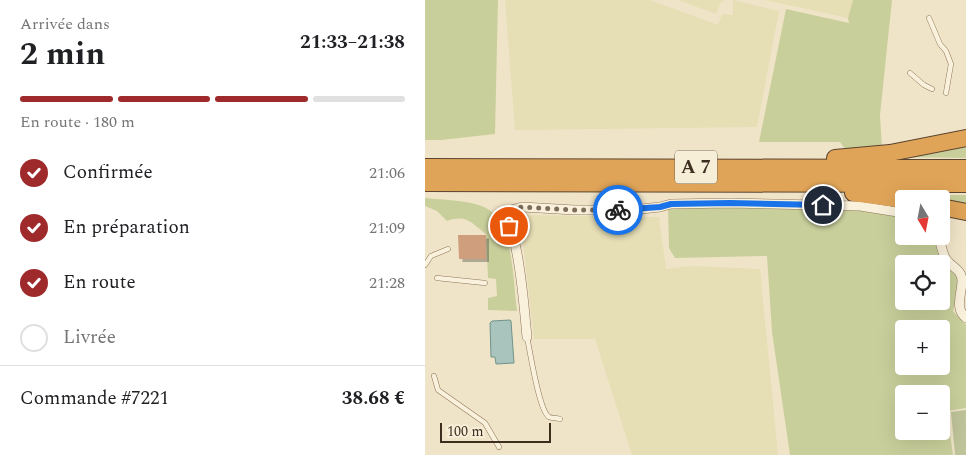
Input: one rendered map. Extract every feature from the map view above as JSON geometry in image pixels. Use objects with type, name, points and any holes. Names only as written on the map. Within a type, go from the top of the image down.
[{"type":"highway","points":[[762,168],[809,160],[890,153],[966,138]]},
{"type":"highway","name":"A 7","points":[[425,166],[966,168]]},
{"type":"highway","name":"A 7","points":[[425,183],[966,184]]},
{"type":"highway","points":[[762,184],[895,199]]},
{"type":"highway","points":[[950,213],[966,212]]},
{"type":"street","points":[[527,337],[519,265],[509,226],[508,215],[511,210],[522,207],[575,210],[632,210],[671,204],[730,203],[860,206],[895,212]]},
{"type":"street","points":[[941,245],[945,258],[960,271],[962,280],[959,306],[960,312],[966,318]]},
{"type":"lane","points":[[929,18],[939,44],[946,51],[951,64],[946,92]]},
{"type":"lane","points":[[910,74],[932,89]]},
{"type":"lane","points":[[425,265],[431,256],[448,249]]},
{"type":"lane","points":[[437,278],[485,283]]},
{"type":"lane","points":[[527,337],[534,378],[544,412],[549,417],[560,418]]},
{"type":"lane","points":[[434,376],[438,390],[485,423],[499,447]]},
{"type":"shaded area","points":[[505,0],[650,0],[718,25],[722,14],[733,15],[733,0],[779,11],[757,127],[515,130]]},
{"type":"shaded area","points":[[678,0],[725,0],[721,2],[716,14]]},
{"type":"shaded area","points":[[765,0],[853,0],[848,18]]},
{"type":"shaded area","points":[[520,215],[659,217],[666,269],[691,266],[760,269],[778,455],[632,455],[595,339],[534,339]]},
{"type":"green space","points":[[425,0],[498,0],[495,134],[425,140]]},
{"type":"green space","points":[[853,0],[892,0],[880,115],[882,148],[846,150],[840,142],[759,142],[786,9],[849,23],[848,18]]},
{"type":"green space","points":[[966,144],[966,158],[896,157]]},
{"type":"green space","points":[[950,195],[966,195],[966,209],[950,206]]},
{"type":"green space","points":[[425,198],[472,203],[486,208],[495,215],[502,226],[511,254],[517,311],[488,310],[488,298],[497,296],[496,279],[488,278],[486,234],[464,219],[447,221],[437,211],[425,206]]},
{"type":"green space","points":[[668,207],[861,208],[895,214],[895,245],[941,245],[941,255],[895,255],[895,310],[950,310],[950,268],[953,270],[960,280],[953,311],[966,325],[966,408],[950,411],[950,385],[895,385],[895,440],[950,440],[950,433],[953,455],[790,455],[772,332],[767,256],[675,258],[669,248]]},
{"type":"green space","points":[[966,410],[966,455],[955,455],[951,412]]},
{"type":"water","points":[[510,320],[514,363],[496,364],[495,357],[491,357],[490,323],[492,321]]},
{"type":"building","points":[[458,235],[486,235],[486,259],[459,259]]},
{"type":"way so far","points":[[509,226],[508,215],[511,210],[522,207],[618,210]]},
{"type":"route","points":[[618,210],[660,207],[671,204],[823,205]]}]
